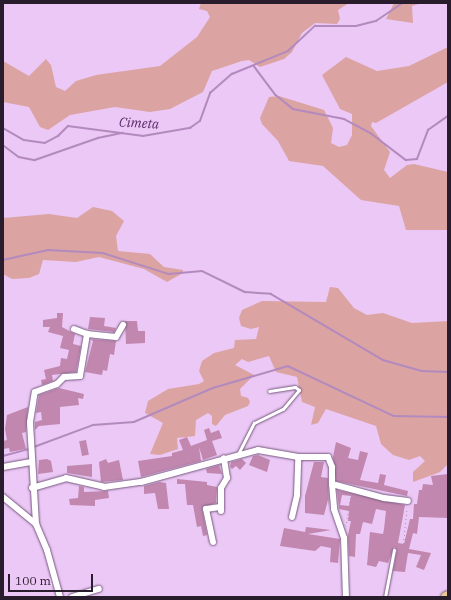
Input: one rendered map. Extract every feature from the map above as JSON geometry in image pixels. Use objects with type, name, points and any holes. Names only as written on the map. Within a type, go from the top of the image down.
[{"type":"street","points":[[74,329],[87,334],[116,337],[123,325]]},
{"type":"street","points":[[60,597],[47,550],[36,524],[30,462],[30,422],[34,394],[57,384],[64,377],[78,378],[87,334]]},
{"type":"street","points":[[32,488],[66,478],[113,486],[166,476],[238,454],[258,450],[298,457],[330,458],[334,509],[344,534],[346,597]]},
{"type":"street","points":[[292,517],[297,495],[298,457]]},
{"type":"street","points":[[213,542],[206,509],[221,509],[221,488],[227,478],[224,458]]},
{"type":"street","points":[[3,467],[30,462]]},
{"type":"street","points":[[332,484],[384,498],[408,501]]},
{"type":"street","points":[[3,497],[36,524]]},
{"type":"street","points":[[72,597],[99,589]]},
{"type":"lane","points":[[238,454],[254,423],[283,409],[299,390],[295,387],[269,391]]},
{"type":"lane","points":[[385,597],[394,550]]},
{"type":"path","points":[[344,534],[352,489]]},
{"type":"path","points":[[403,547],[408,501]]},
{"type":"shaded area","points":[[201,3],[349,3],[338,10],[340,19],[337,24],[315,23],[302,33],[292,52],[284,59],[260,67],[249,60],[242,61],[212,71],[203,92],[170,109],[150,112],[115,107],[70,115],[48,130],[40,127],[29,107],[3,102],[3,61],[29,76],[46,59],[51,65],[56,87],[65,91],[76,81],[96,75],[160,66],[197,37],[210,17],[207,11],[199,9]]},
{"type":"shaded area","points":[[394,3],[422,3],[412,6],[413,23],[386,19]]},
{"type":"shaded area","points":[[448,47],[448,82],[376,123],[372,122],[371,126],[390,152],[384,170],[390,178],[407,165],[414,164],[448,172],[448,230],[406,230],[399,206],[361,200],[323,166],[289,161],[278,141],[262,124],[260,118],[269,97],[279,96],[324,110],[333,128],[331,143],[339,147],[347,145],[352,135],[352,114],[340,109],[322,75],[346,57],[377,71],[409,66]]},
{"type":"shaded area","points":[[93,207],[112,211],[124,221],[116,236],[118,251],[150,254],[164,267],[183,270],[183,273],[167,282],[144,269],[99,257],[76,262],[43,260],[39,274],[29,278],[12,279],[3,274],[3,218],[49,214],[77,218]]},
{"type":"shaded area","points":[[330,287],[338,288],[354,308],[367,315],[383,313],[412,323],[448,321],[448,464],[440,472],[413,482],[413,472],[425,461],[420,456],[409,460],[393,455],[381,444],[376,426],[326,409],[318,423],[311,425],[315,407],[302,402],[297,377],[276,372],[269,356],[248,362],[242,359],[235,365],[254,375],[240,389],[241,396],[248,398],[250,402],[248,406],[225,415],[216,426],[212,424],[212,416],[208,413],[196,420],[195,436],[177,438],[178,449],[160,455],[150,454],[163,423],[145,413],[148,401],[168,389],[199,384],[204,381],[199,371],[202,361],[214,353],[234,348],[235,340],[256,339],[259,327],[251,329],[241,326],[239,318],[242,310],[262,301],[326,302]]},
{"type":"building","points":[[57,313],[63,313],[62,327],[75,334],[73,344],[81,346],[76,372],[52,375],[53,381],[42,385],[41,380],[46,379],[44,370],[60,366],[61,358],[67,359],[69,350],[60,348],[63,336],[48,332],[50,327],[43,327],[43,320],[57,318]]},
{"type":"building","points":[[90,317],[105,318],[104,326],[116,328],[114,332],[88,329]]},
{"type":"building","points":[[125,321],[137,321],[138,331],[145,331],[145,343],[126,344]]},
{"type":"building","points":[[91,339],[116,341],[114,355],[110,354],[107,371],[103,370],[102,375],[85,372],[93,341]]},
{"type":"building","points":[[59,388],[84,394],[83,399],[78,398],[79,405],[60,407],[60,424],[39,426],[35,430],[35,422],[42,420],[41,412],[36,413],[39,395]]},
{"type":"building","points":[[28,407],[26,432],[22,433],[26,449],[10,452],[9,448],[3,449],[3,441],[7,440],[5,429],[7,415]]},
{"type":"building","points":[[209,428],[211,433],[219,430],[222,438],[212,441],[217,455],[203,460],[199,447],[201,461],[141,477],[138,461],[172,456],[172,453],[183,450],[179,440],[187,437],[191,446],[207,440],[204,430]]},
{"type":"building","points":[[86,440],[89,455],[82,456],[79,441]]},
{"type":"building","points":[[336,442],[351,448],[348,458],[358,460],[360,451],[368,453],[360,480],[378,483],[380,474],[386,475],[384,485],[408,491],[407,496],[336,481],[333,457]]},
{"type":"building","points":[[258,455],[270,460],[267,472],[249,465],[253,456]]},
{"type":"building","points":[[47,459],[51,461],[53,472],[38,474],[39,460]]},
{"type":"building","points":[[106,459],[108,463],[119,460],[123,480],[101,482],[99,462]]},
{"type":"building","points":[[242,459],[246,463],[240,470],[236,466],[232,469],[230,467],[231,462]]},
{"type":"building","points":[[314,462],[324,462],[321,477],[328,478],[329,507],[328,500],[324,515],[305,513],[305,496]]},
{"type":"building","points":[[92,464],[92,477],[67,473],[67,466]]},
{"type":"building","points":[[219,465],[222,474],[207,473],[206,469]]},
{"type":"building","points":[[448,474],[448,518],[419,517],[417,534],[413,533],[409,549],[431,553],[424,570],[416,567],[421,555],[408,553],[405,572],[393,571],[397,550],[394,547],[388,563],[379,561],[376,567],[367,565],[370,532],[383,534],[384,529],[386,511],[376,509],[372,524],[363,522],[360,534],[356,534],[355,557],[349,556],[348,535],[351,521],[348,521],[349,511],[339,509],[337,490],[405,505],[398,543],[404,544],[410,519],[413,519],[414,504],[417,504],[419,490],[422,490],[423,484],[433,485],[431,476]],"holes":[[[342,495],[351,496],[349,506],[340,505]]]},
{"type":"building","points":[[177,479],[207,482],[207,485],[217,487],[216,503],[202,508],[207,535],[203,536],[201,526],[197,527],[193,505],[187,505],[185,484],[177,484]]},
{"type":"building","points":[[159,482],[166,483],[169,509],[158,509],[155,493],[144,494],[144,486]]},
{"type":"building","points":[[79,486],[84,487],[84,492],[108,491],[109,498],[95,500],[95,506],[70,505],[69,499],[78,498]]},
{"type":"building","points":[[306,527],[331,530],[308,534],[340,539],[338,563],[330,562],[331,548],[321,546],[315,551],[280,546],[284,528],[305,532]]},
{"type":"waterway","name":"Cimeta","points":[[3,128],[24,140],[45,143],[58,136],[68,126],[143,136],[190,128],[200,121],[210,93],[232,74],[288,51],[315,26],[356,26],[376,21],[403,3]]},
{"type":"waterway","points":[[254,66],[276,95],[293,109],[344,119],[372,134],[406,160],[417,159],[428,130],[448,116]]},
{"type":"waterway","points":[[3,145],[19,157],[35,160],[98,138],[122,133]]},
{"type":"waterway","points":[[3,260],[48,250],[103,253],[169,274],[202,271],[245,292],[271,294],[383,360],[422,371],[448,372]]},
{"type":"waterway","points":[[34,447],[93,425],[134,422],[213,388],[288,366],[394,416],[448,417]]},
{"type":"waterway","points":[[3,456],[30,449]]}]
